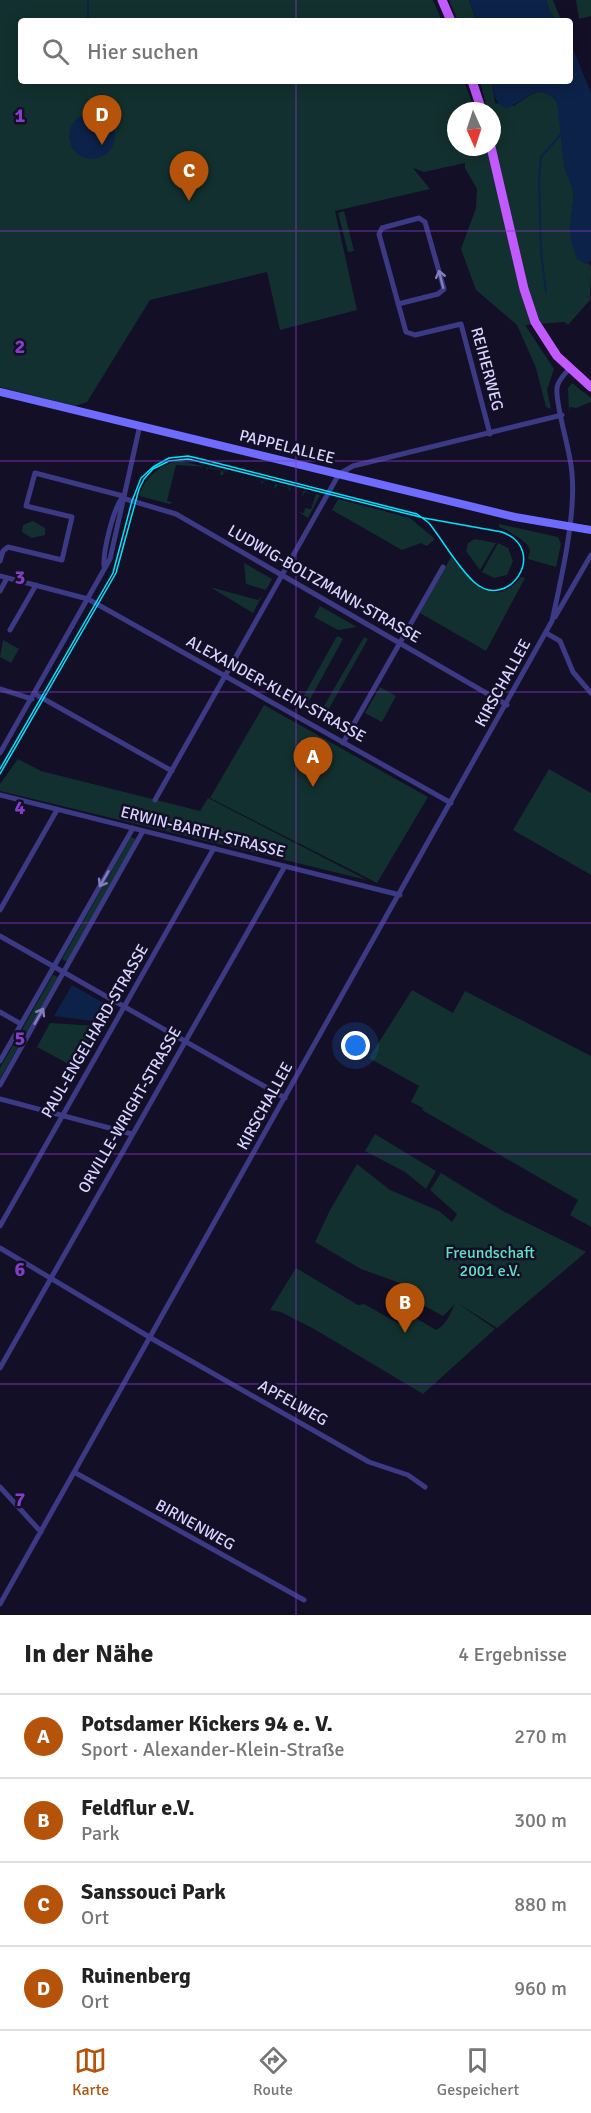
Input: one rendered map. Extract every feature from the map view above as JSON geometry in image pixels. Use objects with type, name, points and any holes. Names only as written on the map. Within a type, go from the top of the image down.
[{"type":"main road","points":[[442,0],[450,18]]},
{"type":"main road","points":[[473,84],[479,102]]},
{"type":"main road","points":[[493,156],[528,303],[546,341],[570,369],[591,387]]},
{"type":"street","name":"REIHERWEG","points":[[398,304],[438,294],[444,289],[425,222],[418,218],[382,228],[379,234],[405,332],[415,335],[461,324],[490,434]]},
{"type":"street","name":"KIRSCHALLEE","points":[[552,621],[568,528],[573,476],[557,387],[570,369]]},
{"type":"street","name":"PAPPELALLEE","points":[[0,392],[568,528],[591,530]]},
{"type":"street","name":"REIHERWEG","points":[[339,474],[353,466],[562,415]]},
{"type":"street","points":[[0,753],[110,559],[123,507],[122,497],[140,425]]},
{"type":"street","name":"LUDWIG-BOLTZMANN-STRASSE","points":[[0,561],[3,551],[8,547],[62,560],[72,517],[26,506],[34,473],[122,497],[172,512],[507,705]]},
{"type":"street","points":[[155,800],[339,474]]},
{"type":"street","name":"KIRSCHALLEE","points":[[0,1604],[591,555]]},
{"type":"street","points":[[343,743],[443,567]]},
{"type":"street","name":"ALEXANDER-KLEIN-STRASSE","points":[[0,576],[88,599],[451,803]]},
{"type":"street","points":[[0,591],[7,578]]},
{"type":"street","points":[[10,630],[36,585]]},
{"type":"street","points":[[546,633],[560,641],[573,672],[591,693]]},
{"type":"street","points":[[0,689],[33,696],[172,771]]},
{"type":"street","name":"ERWIN-BARTH-STRASSE","points":[[0,795],[400,895]]},
{"type":"street","points":[[0,910],[57,810]]},
{"type":"street","points":[[0,1060],[133,828]]},
{"type":"street","points":[[0,1085],[142,831]]},
{"type":"street","name":"PAUL-ENGELHARD-STRASSE","points":[[0,1227],[214,848]]},
{"type":"street","name":"ORVILLE-WRIGHT-STRASSE","points":[[0,1368],[285,866]]},
{"type":"street","points":[[0,936],[285,1098]]},
{"type":"street","points":[[0,1012],[21,1024]]},
{"type":"street","points":[[0,1099],[132,1134]]},
{"type":"street","name":"APFELWEG","points":[[0,1248],[369,1462],[408,1475],[425,1487]]},
{"type":"street","name":"BIRNENWEG","points":[[74,1472],[304,1600]]},
{"type":"street","points":[[0,1487],[41,1532]]},
{"type":"green space","points":[[0,0],[433,0],[441,18],[18,18],[18,84],[465,84],[472,102],[447,102],[447,156],[501,156],[501,104],[514,106],[531,95],[541,92],[552,96],[557,102],[574,194],[570,228],[586,264],[589,263],[591,267],[590,300],[568,325],[564,322],[525,325],[554,369],[547,390],[551,409],[546,407],[536,368],[517,325],[476,290],[461,249],[476,208],[477,189],[465,168],[465,163],[424,172],[413,168],[430,189],[335,211],[357,310],[280,330],[267,272],[150,300],[87,402],[75,406],[0,387]]},
{"type":"green space","points":[[449,0],[469,0],[475,18],[457,18]]},
{"type":"green space","points":[[546,0],[553,0],[560,18],[555,18]]},
{"type":"green space","points":[[576,0],[591,0],[591,16],[579,19]]},
{"type":"green space","points":[[481,84],[492,84],[495,102],[485,102]]},
{"type":"green space","points":[[344,211],[354,251],[348,252],[338,213]]},
{"type":"green space","points":[[572,383],[591,398],[591,402],[576,408],[570,407],[569,412],[568,388]]},
{"type":"green space","points":[[181,461],[205,467],[176,465],[167,501],[172,502],[170,504],[139,496],[145,483],[155,472],[174,462]]},
{"type":"green space","points":[[275,484],[316,494],[305,492],[302,496],[303,491],[291,488],[288,492],[289,488],[278,485],[274,489]]},
{"type":"green space","points":[[316,494],[320,495],[308,518],[299,512],[304,513],[305,508],[311,509]]},
{"type":"green space","points":[[338,499],[410,518],[435,539],[427,546],[421,543],[402,550],[332,510]]},
{"type":"green space","points":[[33,521],[45,528],[45,535],[32,538],[22,532],[23,525]]},
{"type":"green space","points":[[499,524],[558,537],[561,544],[556,567],[528,559],[530,551],[526,544],[499,527]]},
{"type":"green space","points":[[475,539],[496,543],[480,570],[466,551],[468,543]]},
{"type":"green space","points":[[498,543],[508,548],[513,561],[507,575],[494,578],[482,572]]},
{"type":"green space","points":[[451,557],[474,582],[492,592],[501,592],[511,587],[521,577],[525,578],[486,651],[420,613]]},
{"type":"green space","points":[[244,563],[272,579],[266,590],[246,584]]},
{"type":"green space","points":[[210,587],[258,600],[262,596],[253,613]]},
{"type":"green space","points":[[320,606],[357,627],[338,630],[314,617]]},
{"type":"green space","points":[[337,636],[343,639],[309,701],[303,697]]},
{"type":"green space","points":[[364,637],[368,639],[322,721],[317,718]]},
{"type":"green space","points":[[3,640],[19,649],[11,663],[0,657]]},
{"type":"green space","points":[[380,687],[396,696],[382,722],[365,713]]},
{"type":"green space","points":[[264,705],[428,797],[377,883],[210,798]]},
{"type":"green space","points":[[18,759],[41,771],[200,811],[208,798],[367,880],[0,791],[0,784]]},
{"type":"green space","points":[[549,769],[591,793],[591,875],[513,830]]},
{"type":"green space","points":[[131,837],[136,839],[67,962],[62,959]]},
{"type":"green space","points":[[53,975],[58,977],[0,1079],[0,1068]]},
{"type":"green space","points":[[412,990],[453,1013],[465,991],[591,1056],[591,1227],[570,1215],[578,1200],[422,1110],[423,1108],[411,1102],[419,1086],[369,1058]]},
{"type":"green space","points":[[50,1023],[98,1026],[74,1067],[37,1047]]},
{"type":"green space","points":[[375,1134],[436,1171],[426,1189],[405,1172],[365,1151]]},
{"type":"green space","name":"Freundschaft 2001 e.V.","points":[[357,1164],[390,1190],[439,1211],[452,1222],[457,1214],[430,1190],[441,1173],[503,1211],[586,1252],[497,1328],[456,1302],[495,1329],[423,1394],[314,1329],[281,1312],[270,1310],[296,1268],[358,1305],[364,1304],[407,1328],[414,1317],[436,1330],[447,1319],[455,1304],[443,1316],[415,1301],[400,1283],[361,1269],[315,1242],[330,1210]]},
{"type":"water","points":[[469,0],[546,0],[555,18],[475,18]]},
{"type":"water","points":[[573,48],[591,93],[591,261],[586,264],[577,259],[571,241],[570,228],[574,194],[564,166],[557,102],[544,92],[532,94],[507,108],[497,101],[492,84],[573,84]]},
{"type":"water","points":[[92,113],[101,114],[108,120],[114,127],[114,145],[108,152],[101,158],[92,159],[83,158],[76,152],[70,145],[69,136],[70,127],[76,120],[83,114]]},
{"type":"water","points":[[72,985],[109,1006],[100,1022],[54,1016]]},
{"type":"waterway","points":[[88,2],[88,18]]},
{"type":"waterway","points":[[546,292],[541,252],[539,179],[541,157],[562,133]]},
{"type":"tram line","points":[[0,769],[113,573],[132,501],[141,478],[153,467],[169,458],[188,456],[417,514],[429,523],[474,582],[487,589],[499,590],[510,585],[519,575],[523,564],[523,552],[516,541],[502,532],[424,518],[201,462],[188,459],[169,461],[153,469],[144,479],[139,489],[116,573],[0,774]]},
{"type":"place","name":"Ruinenberg","points":[[102,145]]},
{"type":"place","name":"Sanssouci Park","points":[[189,201]]},
{"type":"place","name":"Potsdamer Kickers 94 e. V.","points":[[313,787]]},
{"type":"place","name":"Feldflur e.V.","points":[[405,1333]]}]
